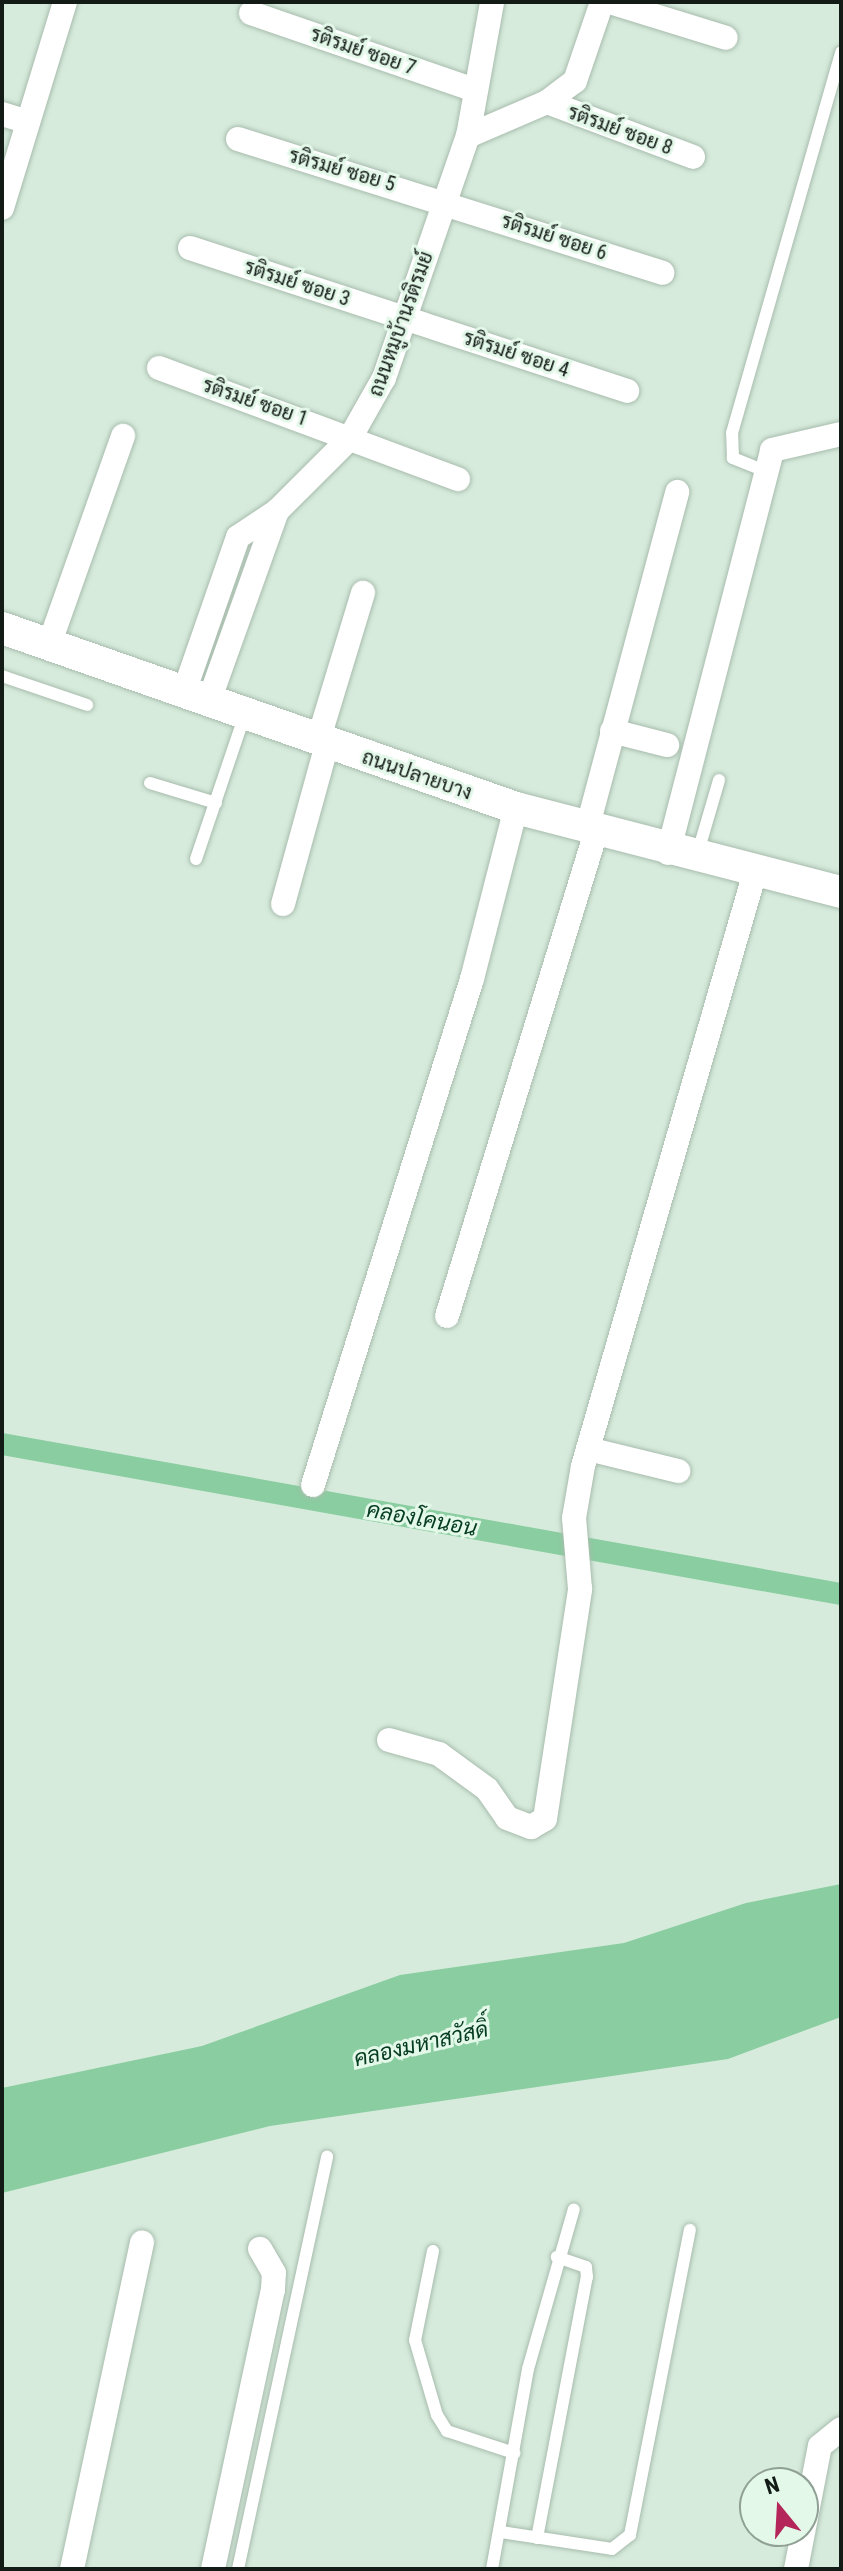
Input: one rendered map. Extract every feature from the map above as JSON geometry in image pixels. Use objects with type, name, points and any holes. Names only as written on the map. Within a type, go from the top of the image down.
[{"type":"street","points":[[2,208],[65,2]]},
{"type":"street","name":"ถนนหมูบ้านรติรมย์","points":[[197,697],[238,537],[277,511],[350,438],[384,378],[468,136],[492,2]]},
{"type":"street","points":[[468,136],[547,102],[575,81],[602,2]]},
{"type":"street","points":[[610,2],[726,38]]},
{"type":"street","name":"รติรมย์ ซอย 7","points":[[251,13],[474,90]]},
{"type":"street","name":"รติรมย์ ซอย 8","points":[[547,102],[693,157]]},
{"type":"street","points":[[2,114],[28,122]]},
{"type":"street","name":"รติรมย์ ซอย 5","points":[[238,139],[447,201]]},
{"type":"street","name":"รติรมย์ ซอย 6","points":[[447,201],[662,273]]},
{"type":"street","name":"รติรมย์ ซอย 3","points":[[190,248],[405,317]]},
{"type":"street","name":"รติรมย์ ซอย 4","points":[[405,317],[627,391]]},
{"type":"street","name":"รติรมย์ ซอย 1","points":[[159,368],[458,479]]},
{"type":"street","points":[[682,856],[772,450],[841,434]]},
{"type":"street","points":[[49,645],[123,436]]},
{"type":"street","points":[[447,1316],[592,831],[612,731],[677,492]]},
{"type":"street","points":[[283,904],[363,593]]},
{"type":"street","name":"ถนนปลายบาง","points":[[2,628],[323,743],[516,808],[682,856],[841,892]]},
{"type":"street","points":[[612,731],[667,745]]},
{"type":"street","points":[[313,1485],[472,979],[516,808]]},
{"type":"street","points":[[389,1740],[439,1754],[487,1789],[507,1818],[540,1825],[571,1662],[580,1567],[574,1535],[588,1449],[755,872]]},
{"type":"street","points":[[588,1449],[678,1471]]},
{"type":"street","points":[[72,2569],[142,2242]]},
{"type":"street","points":[[213,2569],[273,2290],[274,2273],[260,2249]]},
{"type":"street","points":[[796,2569],[820,2446],[841,2429]]},
{"type":"lane","points":[[765,471],[733,458],[732,433],[841,52]]},
{"type":"lane","points":[[2,676],[87,705]]},
{"type":"lane","points":[[196,859],[246,714]]},
{"type":"lane","points":[[682,856],[719,780]]},
{"type":"lane","points":[[150,783],[216,803]]},
{"type":"lane","points":[[238,2569],[327,2156]]},
{"type":"lane","points":[[492,2569],[557,2257],[574,2209]]},
{"type":"lane","points":[[501,2532],[612,2549],[630,2535],[690,2230]]},
{"type":"lane","points":[[433,2251],[415,2340],[437,2415],[447,2431],[514,2453]]},
{"type":"lane","points":[[537,2538],[587,2277],[586,2267],[557,2257]]},
{"type":"water","name":"คลองมหาสวัสดิ์","points":[[841,1884],[841,2017],[728,2059],[270,2126],[2,2193],[2,2088],[202,2046],[400,1975],[624,1943],[746,1903]]},
{"type":"waterway","name":"คลองโคนอน","points":[[2,1444],[841,1594]]}]
